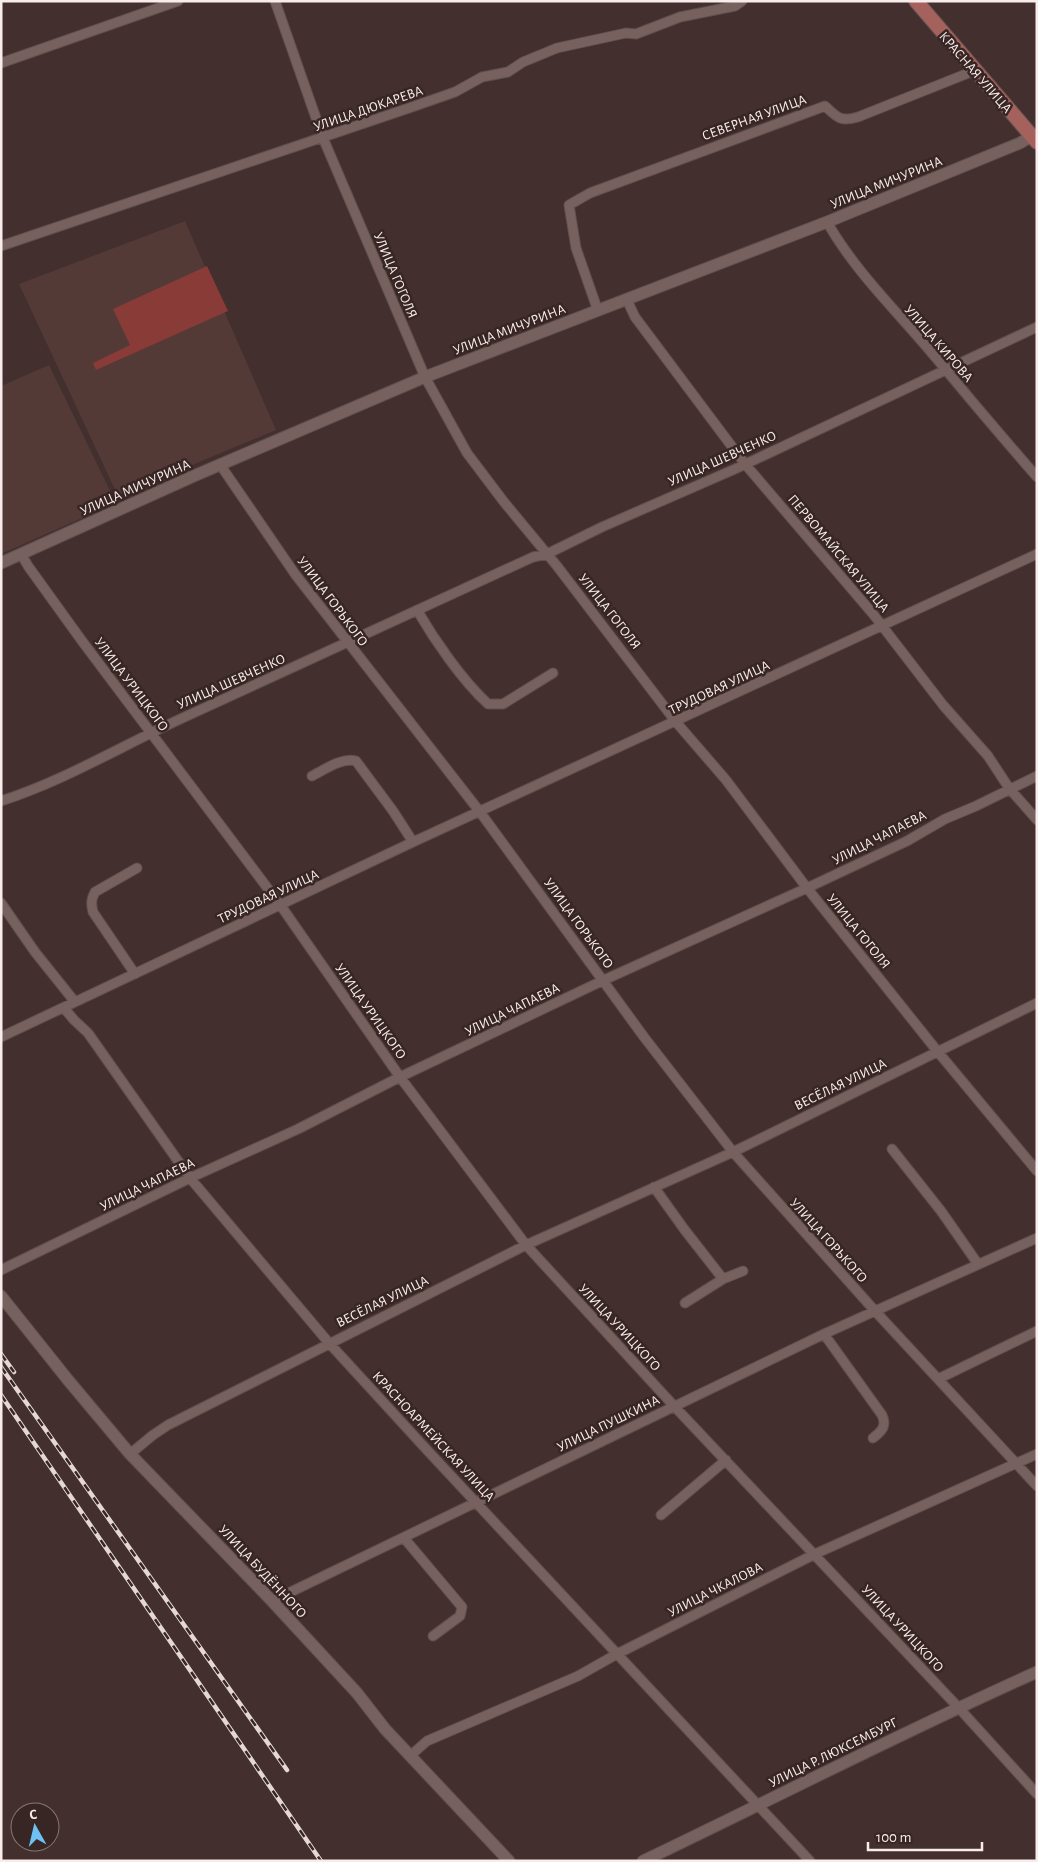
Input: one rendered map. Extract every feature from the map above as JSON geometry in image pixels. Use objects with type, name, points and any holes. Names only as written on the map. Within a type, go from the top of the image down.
[{"type":"main road","name":"КРАСНАЯ УЛИЦА","points":[[916,1],[1034,139]]},
{"type":"street","points":[[1,63],[178,1]]},
{"type":"street","name":"УЛИЦА ГОГОЛЯ","points":[[275,1],[323,138],[425,377],[467,453],[514,515],[548,554],[676,722],[726,780],[807,888],[938,1052],[1037,1171]]},
{"type":"street","name":"УЛИЦА ДЮКАРЕВА","points":[[1,246],[455,92],[482,77],[508,72],[523,62],[557,48],[626,33],[636,34],[680,17],[735,6],[742,1]]},
{"type":"street","name":"СЕВЕРНАЯ УЛИЦА","points":[[598,311],[576,248],[569,205],[590,193],[825,106],[837,116],[846,120],[852,119],[966,74],[974,68]]},
{"type":"street","name":"УЛИЦА МИЧУРИНА","points":[[1,563],[425,377],[827,222],[1034,139]]},
{"type":"street","name":"УЛИЦА КИРОВА","points":[[827,222],[853,262],[894,312],[1037,477]]},
{"type":"street","name":"ПЕРВОМАЙСКАЯ УЛИЦА","points":[[627,300],[635,317],[746,464],[882,627],[943,705],[988,756],[1009,788],[1037,820]]},
{"type":"street","name":"УЛИЦА ШЕВЧЕНКО","points":[[1,801],[88,766],[151,732],[533,557],[548,554],[602,526],[746,464],[1037,327]]},
{"type":"street","name":"УЛИЦА ГОРЬКОГО","points":[[221,466],[295,574],[480,812],[644,1036],[733,1152],[875,1311],[1037,1486]]},
{"type":"street","name":"УЛИЦА УРИЦКОГО","points":[[21,554],[77,633],[281,906],[400,1077],[526,1245],[1037,1794]]},
{"type":"street","name":"ТРУДОВАЯ УЛИЦА","points":[[1,1037],[413,842],[1037,554]]},
{"type":"street","points":[[417,610],[439,644],[479,696],[488,704],[502,704],[553,673]]},
{"type":"street","points":[[312,776],[343,762],[356,761],[413,842]]},
{"type":"street","name":"УЛИЦА ЧАПАЕВА","points":[[1,1270],[190,1178],[298,1129],[400,1077],[604,980],[907,841],[945,819],[1037,776]]},
{"type":"street","points":[[135,974],[94,912],[92,898],[95,892],[137,868]]},
{"type":"street","points":[[1,903],[35,952],[75,1002]]},
{"type":"street","name":"ВЕСЁЛАЯ УЛИЦА","points":[[130,1454],[168,1425],[526,1245],[733,1152],[1037,1003]]},
{"type":"street","name":"КРАСНОАРМЕЙСКАЯ УЛИЦА","points":[[64,1008],[88,1033],[190,1178],[329,1343],[810,1861]]},
{"type":"street","points":[[892,1149],[941,1211],[978,1264]]},
{"type":"street","points":[[654,1187],[684,1230],[723,1279]]},
{"type":"street","name":"УЛИЦА ПУШКИНА","points":[[272,1601],[824,1334],[1037,1238]]},
{"type":"street","points":[[685,1303],[723,1279],[743,1271]]},
{"type":"street","name":"УЛИЦА БУДЁННОГО","points":[[1,1296],[130,1454],[272,1601],[357,1693],[385,1729],[509,1861]]},
{"type":"street","points":[[938,1379],[1037,1331]]},
{"type":"street","points":[[824,1334],[882,1415],[884,1426],[882,1431],[873,1438]]},
{"type":"street","name":"УЛИЦА ЧКАЛОВА","points":[[410,1756],[427,1741],[578,1676],[617,1654],[815,1554],[1037,1454]]},
{"type":"street","points":[[661,1515],[726,1460]]},
{"type":"street","points":[[404,1538],[462,1607],[460,1616],[433,1636]]},
{"type":"street","name":"УЛИЦА Р. ЛЮКСЕМБУРГ","points":[[643,1861],[958,1707],[1037,1672]]},
{"type":"shaded area","points":[[185,221],[276,430],[118,496],[19,284]]},
{"type":"shaded area","points":[[207,266],[228,311],[96,370],[93,363],[130,345],[113,309]]},
{"type":"shaded area","points":[[49,365],[116,503],[1,554],[1,386]]},
{"type":"railway","points":[[1,1354],[14,1372]]},
{"type":"railway","points":[[1,1367],[287,1770]]},
{"type":"railway","points":[[1,1395],[321,1861]]}]
